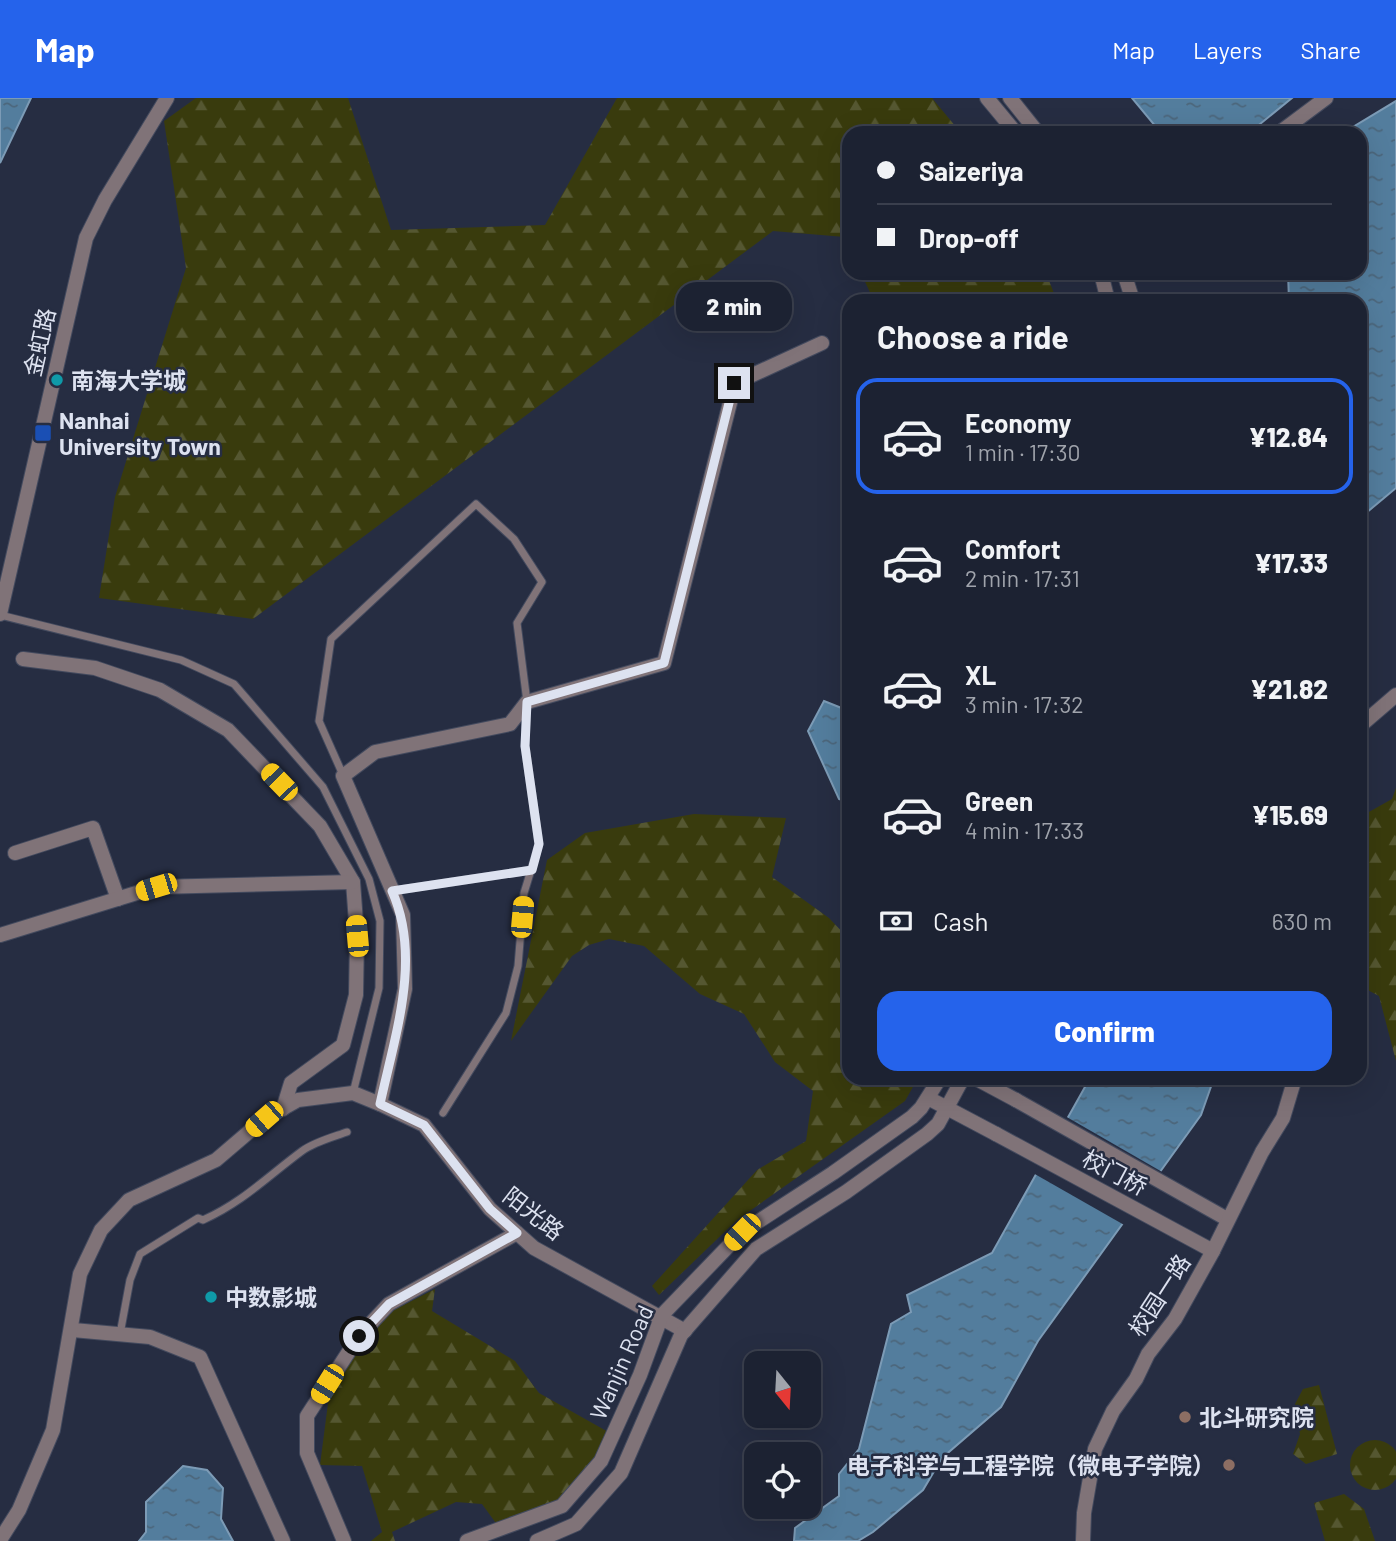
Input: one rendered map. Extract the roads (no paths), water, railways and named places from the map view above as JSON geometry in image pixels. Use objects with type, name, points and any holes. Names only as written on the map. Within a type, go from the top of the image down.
[{"type":"street","name":"金虹路","points":[[0,615],[86,238],[105,200],[167,98]]},
{"type":"street","points":[[987,98],[1010,126]]},
{"type":"street","points":[[1010,98],[1032,126]]},
{"type":"street","points":[[1288,126],[1326,98]]},
{"type":"street","points":[[380,1104],[405,989],[403,915],[343,776],[375,752],[510,724],[527,702],[664,663],[734,383],[822,344]]},
{"type":"street","points":[[23,659],[95,668],[160,690],[228,730],[320,826],[353,882],[357,936],[356,995],[344,1045],[291,1083],[283,1109]]},
{"type":"street","points":[[1367,720],[1396,695]]},
{"type":"street","points":[[15,852],[93,828],[118,898]]},
{"type":"street","points":[[0,934],[156,887],[353,882]]},
{"type":"street","name":"Wanjin Road","points":[[467,1541],[562,1506],[601,1461],[640,1375],[662,1315],[742,1232],[833,1173],[912,1117],[936,1085]]},
{"type":"street","name":"Wanjin Road","points":[[537,1541],[576,1524],[621,1474],[685,1331],[757,1249],[846,1192],[927,1134],[948,1108],[960,1085]]},
{"type":"street","name":"校门桥","points":[[988,1085],[1227,1219]]},
{"type":"street","name":"校园一路","points":[[1083,1541],[1084,1513],[1094,1449],[1113,1411],[1136,1379],[1148,1354],[1175,1319],[1213,1251],[1227,1219],[1283,1118],[1293,1085]]},
{"type":"street","points":[[0,1540],[19,1510],[53,1430],[73,1330],[80,1274],[101,1230],[130,1200],[216,1160],[264,1119],[298,1100],[353,1093]]},
{"type":"street","name":"阳光路","points":[[353,1093],[424,1125],[490,1209],[534,1248],[662,1315],[685,1331]]},
{"type":"street","name":"校门桥","points":[[928,1098],[1213,1251]]},
{"type":"street","points":[[344,1541],[307,1453],[307,1416],[359,1336],[389,1304],[433,1282],[517,1233]]},
{"type":"street","points":[[73,1330],[150,1337],[200,1357],[284,1541]]},
{"type":"lane","points":[[343,776],[319,721],[331,639],[476,504],[514,539],[542,582],[517,623],[527,702],[525,746],[539,844],[524,893],[518,966],[506,1013],[443,1113]]},
{"type":"lane","points":[[0,615],[181,660],[234,684],[323,787],[369,879],[380,921],[379,988],[353,1093]]},
{"type":"lane","points":[[392,891],[532,870]]},
{"type":"lane","points":[[120,1334],[130,1280],[140,1255],[198,1218],[203,1220],[225,1210],[271,1178],[304,1149],[347,1132]]},
{"type":"water","points":[[0,98],[31,98],[0,163]]},
{"type":"water","points":[[1132,98],[1292,98],[1258,126],[1155,126]]},
{"type":"water","points":[[1396,101],[1396,488],[1367,512],[1367,294],[1289,294],[1288,280],[1367,280],[1367,126],[1355,126]]},
{"type":"water","points":[[824,701],[842,708],[842,800],[839,799],[808,731]]},
{"type":"water","points":[[1086,1085],[1212,1085],[1201,1115],[1038,1341],[1001,1407],[942,1458],[923,1490],[873,1532],[858,1541],[794,1541],[795,1528],[807,1519],[821,1519],[821,1509],[839,1496],[839,1474],[859,1449],[891,1324],[911,1312],[907,1295],[992,1253]]},
{"type":"water","points":[[183,1466],[207,1470],[223,1488],[221,1519],[233,1541],[139,1541],[146,1532],[146,1502]]},
{"type":"place","name":"南海大学城","points":[[57,380]]},
{"type":"place","name":"Nanhai University Town","points":[[43,433]]},
{"type":"place","name":"中数影城","points":[[211,1297]]},
{"type":"place","name":"北斗研究院","points":[[1185,1417]]},
{"type":"place","name":"电子科学与工程学院（微电子学院）","points":[[1229,1465]]}]
